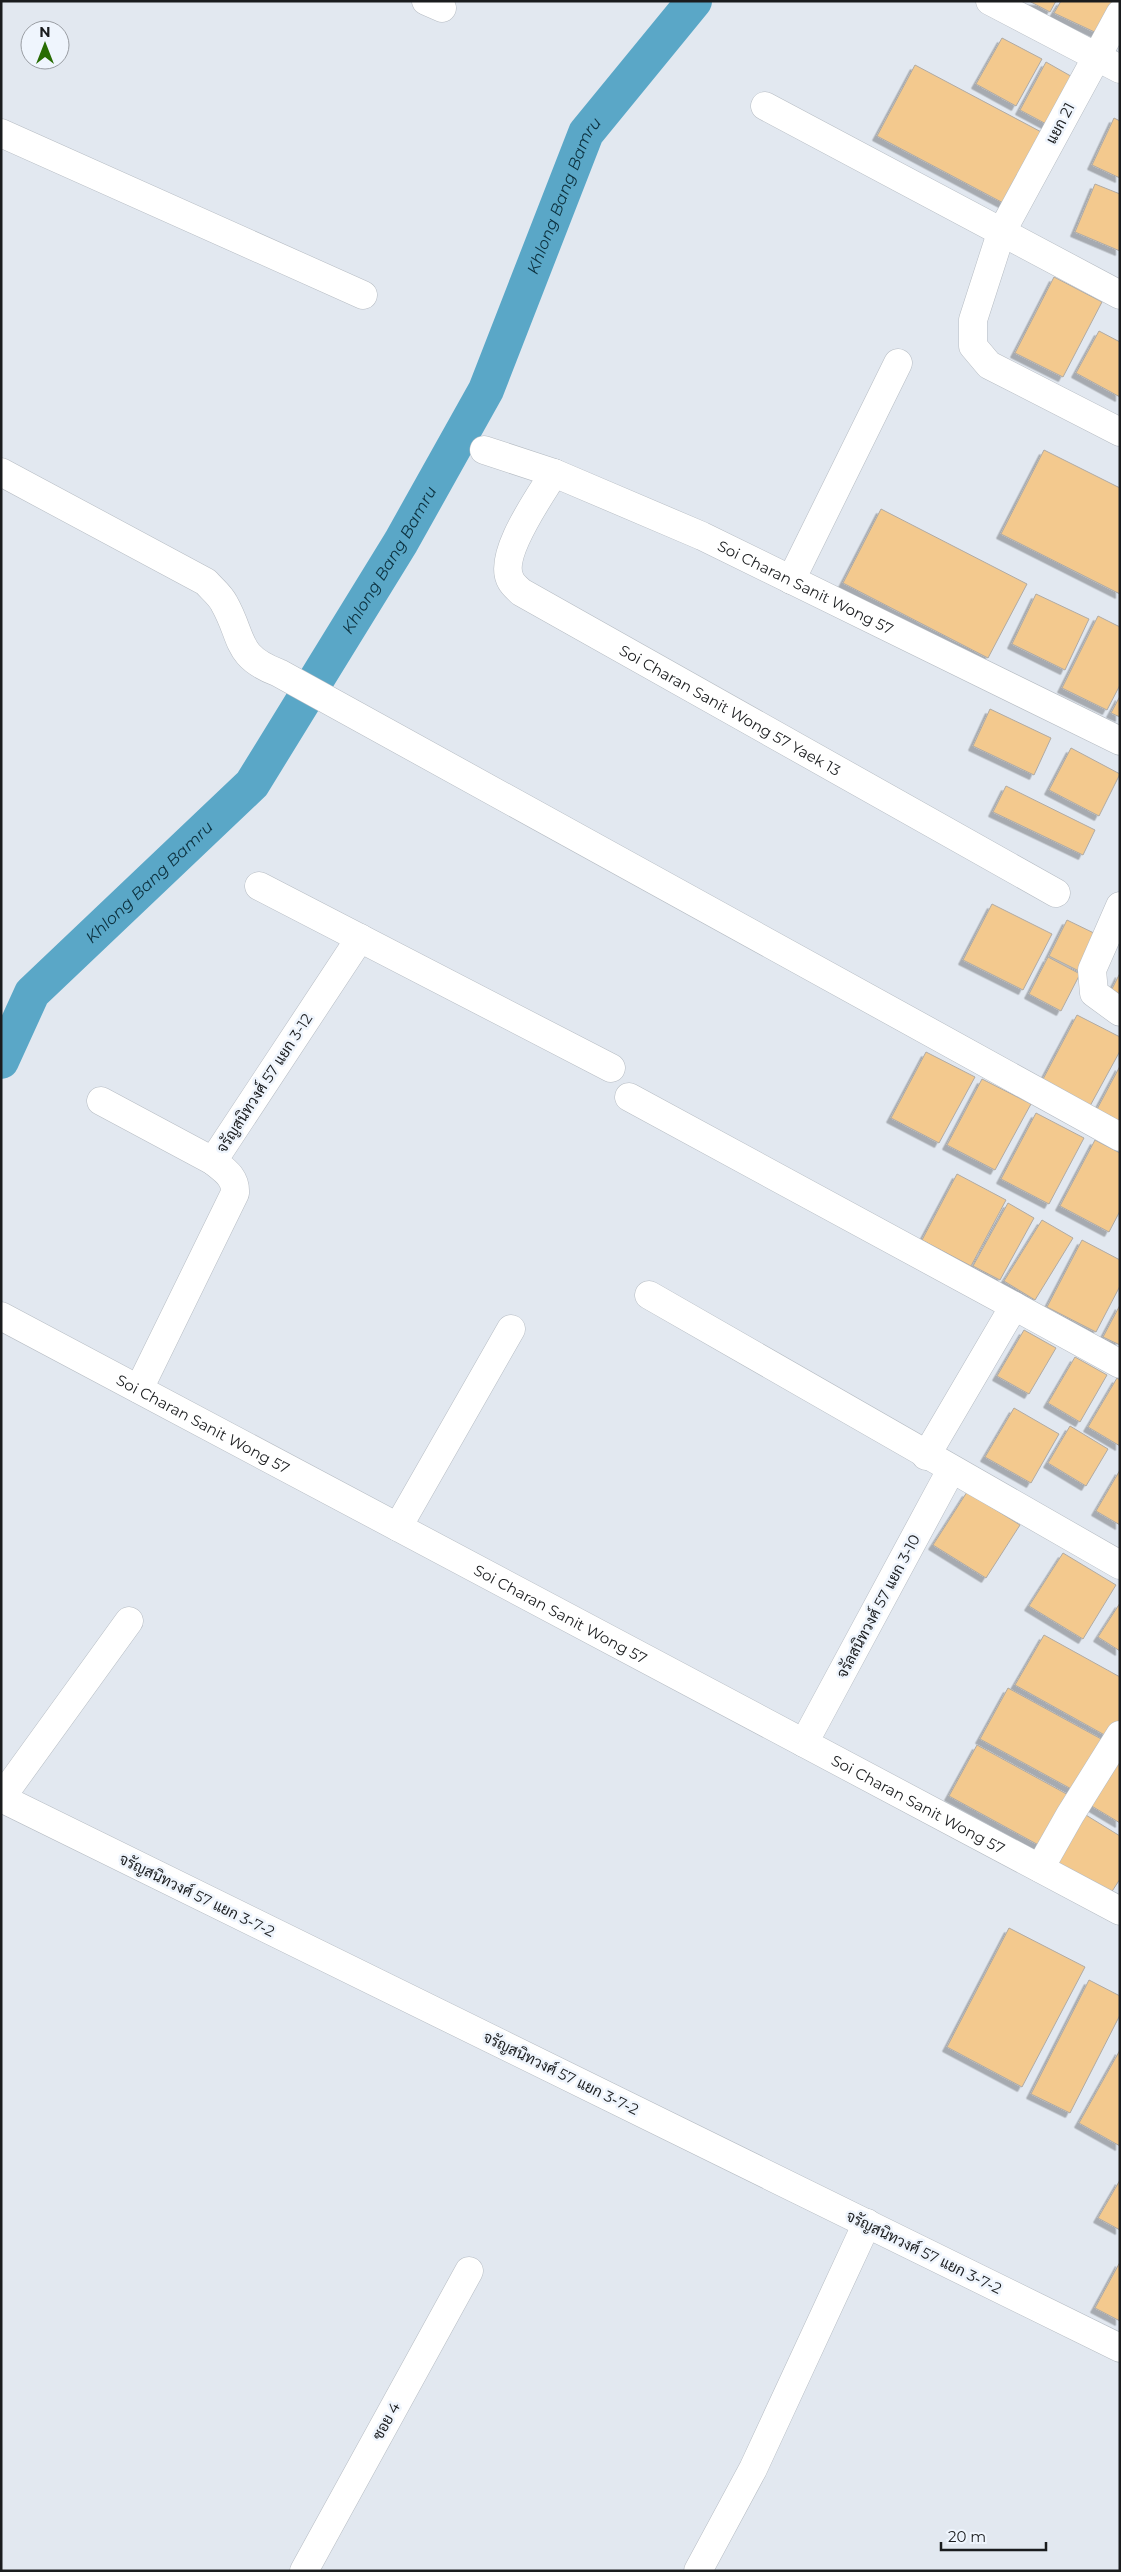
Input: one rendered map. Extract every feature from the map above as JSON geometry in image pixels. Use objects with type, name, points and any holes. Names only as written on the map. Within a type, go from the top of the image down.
[{"type":"street","points":[[990,1],[1120,69]]},
{"type":"street","name":"แยก 21","points":[[1120,14],[1000,233],[973,320],[973,346],[989,365],[1120,432]]},
{"type":"street","points":[[765,106],[1000,233],[1120,295]]},
{"type":"street","points":[[1,133],[362,295]]},
{"type":"street","points":[[791,580],[898,363]]},
{"type":"street","name":"Soi Charan Sanit Wong 57","points":[[484,450],[554,473],[702,536],[1120,741]]},
{"type":"street","points":[[1,472],[206,582],[224,602],[242,647],[264,668],[279,673],[1120,1137]]},
{"type":"street","name":"Soi Charan Sanit Wong 57 Yaek 13","points":[[554,473],[513,544],[510,553],[508,563],[510,580],[522,592],[1056,893]]},
{"type":"street","points":[[259,886],[611,1068]]},
{"type":"street","points":[[1120,906],[1092,970],[1094,993],[1120,1012]]},
{"type":"street","name":"จรัญสนิทวงศ์ 57 แยก 3-12","points":[[139,1389],[235,1193],[235,1183],[227,1172],[213,1161],[360,938]]},
{"type":"street","points":[[630,1098],[1120,1364]]},
{"type":"street","points":[[101,1101],[213,1161]]},
{"type":"street","points":[[649,1295],[926,1456],[1120,1565]]},
{"type":"street","points":[[926,1456],[1014,1306]]},
{"type":"street","name":"Soi Charan Sanit Wong 57","points":[[1,1316],[1040,1868],[1118,1907]]},
{"type":"street","points":[[398,1527],[511,1329]]},
{"type":"street","name":"จรัลสนิทวงศ์ 57 แยก 3-10","points":[[804,1743],[951,1470]]},
{"type":"street","points":[[1,1798],[129,1621]]},
{"type":"street","points":[[1040,1868],[1070,1814],[1120,1735]]},
{"type":"street","name":"จรัญสนิทวงศ์ 57 แยก 3-7-2","points":[[1,1798],[1120,2348]]},
{"type":"street","points":[[698,2571],[753,2468],[867,2223]]},
{"type":"street","name":"ซอย 4","points":[[304,2571],[469,2271]]},
{"type":"building","points":[[1029,1],[1056,1],[1050,12]]},
{"type":"building","points":[[1061,1],[1120,1],[1101,35],[1054,13]]},
{"type":"building","points":[[1002,38],[1042,59],[1016,106],[976,84]]},
{"type":"building","points":[[1046,62],[1076,79],[1050,126],[1020,110]]},
{"type":"building","points":[[915,65],[1045,134],[1007,205],[877,136]]},
{"type":"building","points":[[1114,118],[1120,121],[1120,178],[1092,165]]},
{"type":"building","points":[[1095,184],[1120,194],[1120,251],[1075,232]]},
{"type":"building","points":[[1054,277],[1102,302],[1063,377],[1015,353]]},
{"type":"building","points":[[1099,331],[1120,342],[1120,397],[1076,373]]},
{"type":"building","points":[[1044,450],[1120,488],[1120,594],[1001,534]]},
{"type":"building","points":[[881,509],[1027,584],[988,658],[843,583]]},
{"type":"building","points":[[1036,594],[1089,619],[1065,670],[1012,644]]},
{"type":"building","points":[[1098,616],[1120,627],[1120,685],[1107,710],[1062,688]]},
{"type":"building","points":[[1120,696],[1120,717],[1111,713]]},
{"type":"building","points":[[990,709],[1051,738],[1034,775],[973,746]]},
{"type":"building","points":[[1071,748],[1120,774],[1099,816],[1049,790]]},
{"type":"building","points":[[1006,786],[1095,830],[1083,855],[993,812]]},
{"type":"building","points":[[992,904],[1052,934],[1023,990],[963,960]]},
{"type":"building","points":[[1067,920],[1100,936],[1081,972],[1049,956]]},
{"type":"building","points":[[1048,957],[1080,974],[1061,1011],[1029,994]]},
{"type":"building","points":[[1120,973],[1120,1001],[1109,995]]},
{"type":"building","points":[[1077,1015],[1120,1037],[1120,1051],[1090,1106],[1042,1081]]},
{"type":"building","points":[[926,1052],[975,1077],[939,1143],[891,1118]]},
{"type":"building","points":[[1120,1066],[1120,1123],[1096,1111]]},
{"type":"building","points":[[982,1079],[1031,1104],[995,1170],[947,1145]]},
{"type":"building","points":[[1036,1113],[1084,1138],[1049,1204],[1001,1179]]},
{"type":"building","points":[[1095,1140],[1120,1153],[1120,1211],[1109,1232],[1060,1206]]},
{"type":"building","points":[[957,1174],[1006,1200],[971,1266],[922,1240]]},
{"type":"building","points":[[1008,1203],[1034,1218],[1000,1280],[973,1266]]},
{"type":"building","points":[[1042,1220],[1073,1238],[1035,1300],[1004,1281]]},
{"type":"building","points":[[1082,1240],[1120,1260],[1120,1286],[1096,1332],[1047,1307]]},
{"type":"building","points":[[1120,1305],[1120,1345],[1103,1337]]},
{"type":"building","points":[[1024,1330],[1056,1348],[1029,1394],[997,1376]]},
{"type":"building","points":[[1075,1357],[1107,1375],[1080,1422],[1048,1403]]},
{"type":"building","points":[[1117,1378],[1120,1380],[1120,1446],[1088,1427]]},
{"type":"building","points":[[1014,1408],[1059,1434],[1031,1483],[985,1457]]},
{"type":"building","points":[[1070,1426],[1108,1449],[1086,1486],[1048,1463]]},
{"type":"building","points":[[1120,1470],[1120,1525],[1096,1511]]},
{"type":"building","points":[[967,1492],[1020,1525],[986,1578],[933,1545]]},
{"type":"building","points":[[1063,1553],[1116,1585],[1083,1639],[1029,1606]]},
{"type":"building","points":[[1120,1603],[1120,1651],[1098,1637]]},
{"type":"building","points":[[1044,1635],[1120,1677],[1120,1720],[1110,1738],[1015,1685]]},
{"type":"building","points":[[1008,1688],[1103,1740],[1075,1791],[980,1739]]},
{"type":"building","points":[[977,1745],[1072,1797],[1044,1848],[949,1796]]},
{"type":"building","points":[[1120,1757],[1120,1823],[1085,1802]]},
{"type":"building","points":[[1081,1812],[1120,1836],[1120,1879],[1109,1896],[1050,1860]]},
{"type":"building","points":[[1009,1928],[1085,1967],[1022,2087],[947,2047]]},
{"type":"building","points":[[1089,1980],[1120,1996],[1120,2015],[1070,2113],[1031,2094]]},
{"type":"building","points":[[1120,2050],[1120,2146],[1079,2123]]},
{"type":"building","points":[[1120,2180],[1120,2230],[1098,2218]]},
{"type":"building","points":[[1120,2262],[1120,2321],[1095,2308]]},
{"type":"waterway","name":"Khlong Bang Bamru","points":[[1,1061],[32,993],[252,784],[401,542],[486,390],[586,133],[694,1]]}]
